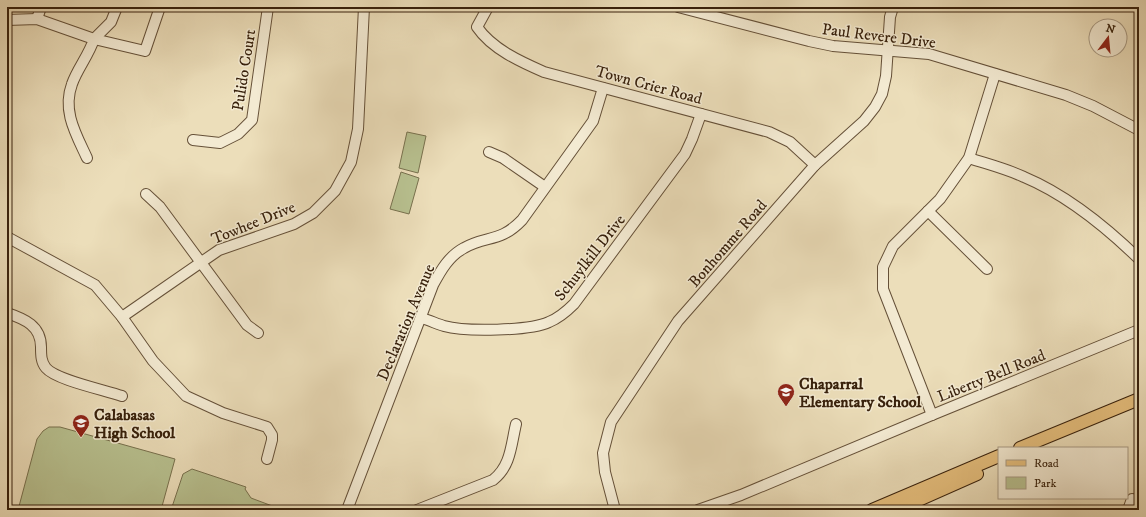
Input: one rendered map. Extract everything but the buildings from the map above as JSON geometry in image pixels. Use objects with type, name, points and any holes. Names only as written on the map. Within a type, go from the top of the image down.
[{"type":"main road","points":[[1022,447],[1139,399]]},
{"type":"main road","points":[[1042,447],[1139,407]]},
{"type":"main road","points":[[872,510],[998,456]]},
{"type":"main road","points":[[896,510],[998,465]]},
{"type":"street","points":[[37,19],[41,7]]},
{"type":"street","points":[[87,158],[69,117],[69,97],[72,84],[94,39],[111,22],[117,7]]},
{"type":"street","points":[[7,20],[37,19],[94,39],[145,51],[160,7]]},
{"type":"street","name":"Pulido Court","points":[[193,140],[220,143],[238,134],[252,120],[268,7]]},
{"type":"street","name":"Towhee Drive","points":[[122,317],[219,250],[294,224],[307,216],[323,204],[343,179],[351,162],[358,129],[364,7]]},
{"type":"street","name":"Town Crier Road","points":[[488,7],[477,27],[505,52],[525,64],[544,72],[780,136],[790,142],[815,165]]},
{"type":"street","name":"Paul Revere Drive","points":[[678,7],[833,46],[929,54],[1066,95],[1093,106],[1139,130]]},
{"type":"street","name":"Bonhomme Road","points":[[615,510],[604,472],[603,453],[611,422],[678,321],[815,165],[864,121],[875,107],[882,94],[886,76],[890,18],[893,7]]},
{"type":"street","points":[[932,415],[883,289],[883,267],[893,246],[940,199],[969,158],[995,74]]},
{"type":"street","name":"Declaration Avenue","points":[[347,510],[433,285],[443,267],[454,255],[465,247],[500,237],[512,230],[522,220],[593,120],[603,88]]},
{"type":"street","name":"Schuylkill Drive","points":[[421,318],[444,326],[470,329],[530,327],[549,323],[563,315],[574,304],[685,154],[701,114]]},
{"type":"street","points":[[489,152],[503,158],[545,187]]},
{"type":"street","points":[[969,158],[1025,177],[1050,190],[1111,233],[1139,259]]},
{"type":"street","points":[[146,194],[160,206],[247,325],[258,333]]},
{"type":"street","points":[[928,210],[987,269]]},
{"type":"street","points":[[7,237],[95,285],[122,317],[152,361],[186,396],[223,413],[267,427],[270,431],[272,440],[267,459]]},
{"type":"street","points":[[7,313],[25,320],[37,331],[40,338],[42,361],[50,372],[122,396]]},
{"type":"street","name":"Liberty Bell Road","points":[[698,510],[741,495],[1139,330]]},
{"type":"street","points":[[417,510],[493,480],[502,472],[508,461],[516,424]]},
{"type":"street","points":[[1128,510],[1132,499]]},
{"type":"green space","points":[[407,132],[426,136],[418,173],[399,168]]},
{"type":"green space","points":[[401,172],[419,178],[409,214],[390,209]]},
{"type":"green space","points":[[49,427],[60,427],[175,459],[161,510],[18,510],[37,439],[43,431]]},
{"type":"green space","points":[[192,469],[246,487],[245,489],[251,498],[283,510],[171,510],[183,474]]},
{"type":"place","name":"Chaparral Elementary School","points":[[786,407]]},
{"type":"place","name":"Calabasas High School","points":[[81,438]]}]
